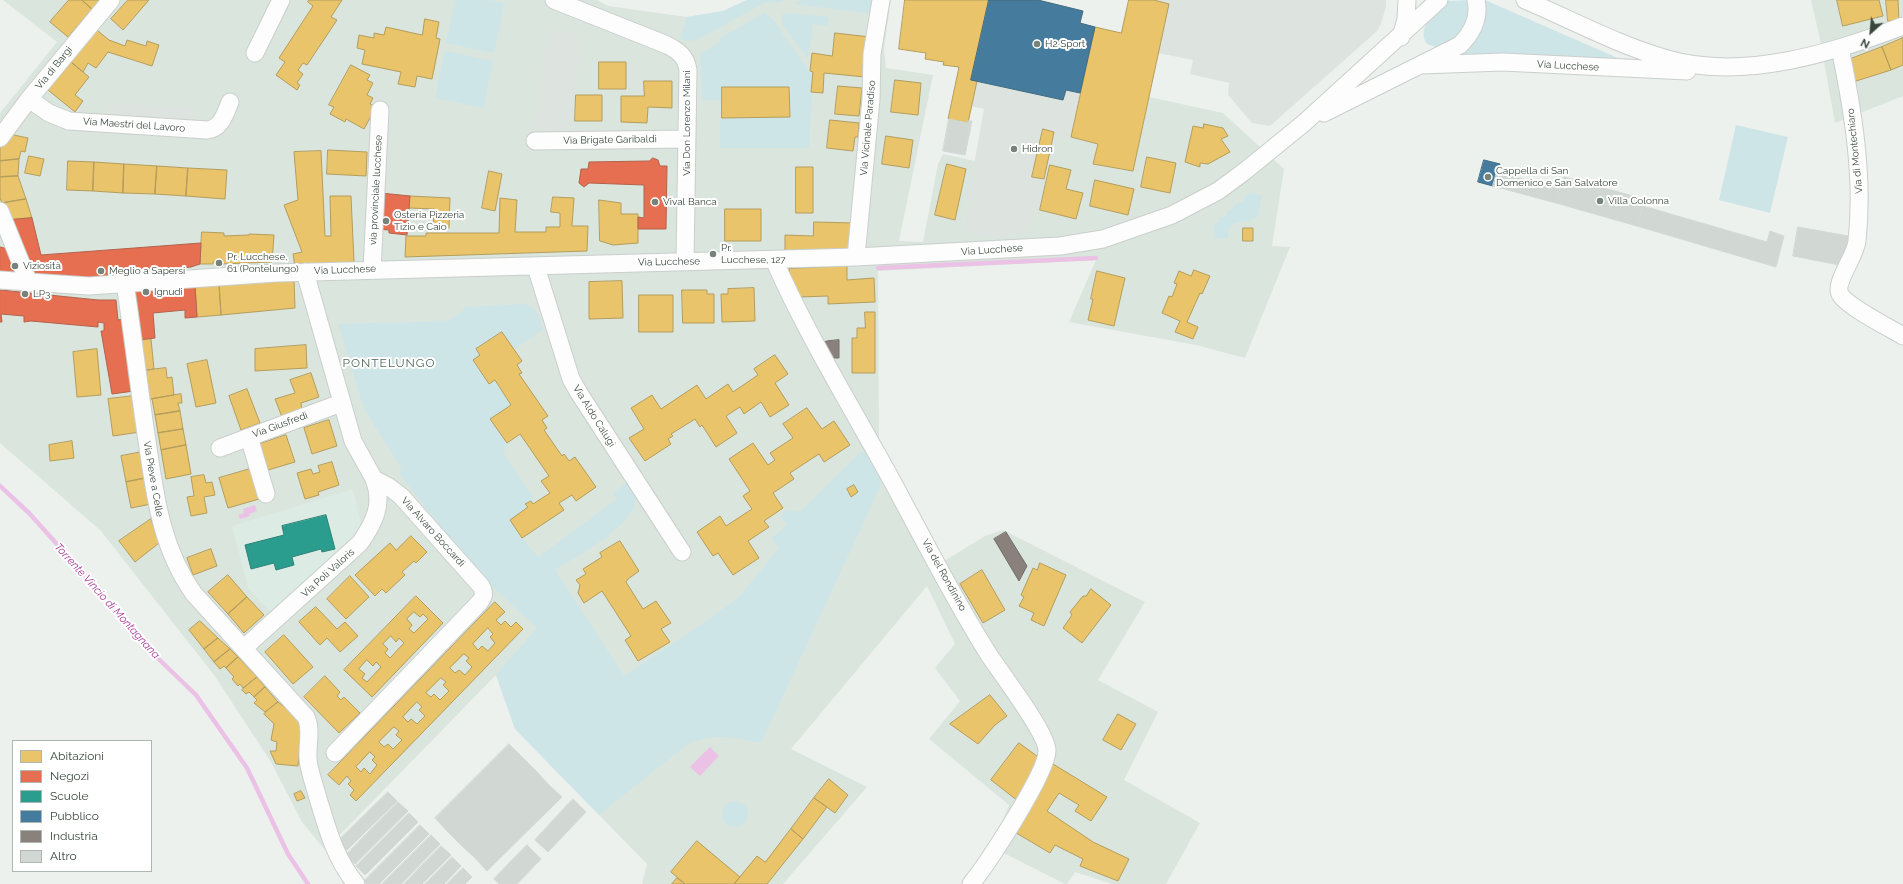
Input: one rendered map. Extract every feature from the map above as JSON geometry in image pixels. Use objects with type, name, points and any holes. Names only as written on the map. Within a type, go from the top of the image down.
[{"type":"street","name":"Via di Bargi","points":[[0,138],[29,99],[111,0]]},
{"type":"street","points":[[255,53],[281,0]]},
{"type":"street","name":"Via Don Lorenzo Milani","points":[[554,0],[668,45],[683,56],[688,70],[685,261]]},
{"type":"street","name":"Via Vicinale Paradiso","points":[[856,257],[871,99],[873,48],[881,0]]},
{"type":"street","points":[[1401,37],[1406,18],[1407,0]]},
{"type":"street","name":"Via Lucchese","points":[[0,280],[77,286],[125,284],[245,274],[856,257],[1060,246],[1103,239],[1172,215],[1218,191],[1304,123],[1401,37],[1440,0]]},
{"type":"street","name":"Via Lucchese","points":[[1304,123],[1454,50],[1466,39],[1476,19],[1476,0]]},
{"type":"street","name":"Via Lucchese","points":[[1525,0],[1639,50],[1674,61],[1714,67]]},
{"type":"street","name":"Via Lucchese","points":[[1421,65],[1503,62],[1665,71],[1697,71],[1714,67],[1779,62],[1840,48],[1903,26]]},
{"type":"street","name":"Via di Montechiaro","points":[[1840,48],[1860,181],[1860,207],[1857,245],[1840,280],[1838,290],[1848,302],[1903,336]]},
{"type":"street","name":"Via Maestri del Lavoro","points":[[29,99],[49,113],[69,120],[207,130],[214,129],[219,125],[230,102]]},
{"type":"street","name":"via provinciale lucchese","points":[[372,270],[380,110]]},
{"type":"street","name":"Via Brigate Garibaldi","points":[[535,141],[686,139]]},
{"type":"street","points":[[0,211],[30,283]]},
{"type":"street","name":"Via del Rondinino","points":[[774,260],[840,388],[940,572],[989,655],[1026,710],[1046,744],[1046,755],[1040,772],[999,844],[971,884]]},
{"type":"street","name":"Via Aldo Calugi","points":[[536,266],[571,379],[682,552]]},
{"type":"street","points":[[305,272],[353,441],[374,479]]},
{"type":"street","name":"Via Pieve a Celle","points":[[125,284],[142,409],[158,508],[165,537],[178,569],[190,588],[306,717],[309,725],[309,769],[327,830],[337,857],[356,884]]},
{"type":"street","name":"Via Giusfredi","points":[[220,448],[341,403]]},
{"type":"street","points":[[249,437],[266,494]]},
{"type":"street","name":"Via Poli Valoris","points":[[244,648],[360,543],[371,525],[379,502],[378,488],[374,479]]},
{"type":"street","name":"Via Alvaro Boccardi","points":[[335,753],[484,597],[481,586],[401,496],[390,487],[374,479]]},
{"type":"shaded area","points":[[3,0],[597,0],[608,6],[687,17],[723,11],[747,0],[891,0],[884,49],[886,68],[933,75],[899,241],[923,242],[938,164],[943,154],[975,161],[962,231],[1044,179],[1054,133],[1098,144],[1093,164],[1133,171],[1149,97],[1223,113],[1284,169],[1272,246],[1290,247],[1245,358],[1196,345],[1069,322],[1096,260],[878,271],[879,440],[941,563],[985,536],[1003,530],[1145,602],[1098,680],[1158,712],[1124,780],[1200,823],[1166,884],[1112,884],[1075,872],[1067,884],[1065,884],[992,847],[1009,805],[929,739],[960,701],[935,668],[955,644],[927,586],[791,749],[867,787],[783,884],[642,884],[647,864],[515,729],[496,675],[325,850],[302,822],[271,762],[214,675],[101,531],[0,443],[0,113],[57,42]]},
{"type":"shaded area","points":[[455,0],[488,0],[504,3],[494,53],[446,43]]},
{"type":"shaded area","points":[[747,0],[784,0],[781,2],[764,3],[697,40],[688,41],[680,39],[687,17],[723,11]]},
{"type":"shaded area","points":[[800,0],[878,0],[875,14],[794,4]]},
{"type":"shaded area","points":[[1154,0],[1386,0],[1386,6],[1381,24],[1376,32],[1270,126],[1252,123],[1228,95],[1229,83],[1190,74],[1193,60],[1158,53]]},
{"type":"shaded area","points":[[1471,0],[1472,12],[1461,36],[1438,48],[1427,44],[1424,38],[1425,26],[1433,15],[1448,1]]},
{"type":"shaded area","points":[[1485,0],[1620,59],[1461,57],[1460,54],[1485,11]]},
{"type":"shaded area","points":[[1811,0],[1903,0],[1903,96],[1835,123],[1820,39]]},
{"type":"shaded area","points":[[764,13],[772,18],[809,72],[813,72],[809,148],[720,148],[720,122],[722,118],[789,117],[789,87],[722,87],[722,100],[702,101],[700,54],[721,41],[720,38]]},
{"type":"shaded area","points":[[788,13],[829,17],[827,26],[813,24],[808,59],[782,24],[781,17],[783,14]]},
{"type":"shaded area","points":[[550,27],[584,40],[566,136],[531,131]]},
{"type":"shaded area","points":[[445,51],[493,61],[483,108],[435,98]]},
{"type":"shaded area","name":"Hidron","points":[[977,81],[1063,100],[1066,90],[1080,93],[1071,137],[1054,134],[1032,232],[982,238],[976,232],[962,231],[984,109],[971,106]]},
{"type":"shaded area","points":[[104,103],[192,108],[201,120],[103,114]]},
{"type":"shaded area","points":[[1736,125],[1788,137],[1770,213],[1719,200]]},
{"type":"shaded area","points":[[1251,192],[1262,196],[1258,215],[1249,221],[1235,223],[1229,230],[1228,238],[1214,239],[1214,223],[1218,223],[1219,217],[1226,217],[1228,210],[1233,209],[1236,204],[1244,201],[1245,195]]},
{"type":"shaded area","points":[[528,305],[537,312],[543,329],[514,350],[502,332],[480,355],[473,360],[489,384],[495,380],[511,405],[490,419],[507,443],[503,452],[534,498],[526,504],[528,507],[510,520],[522,538],[538,557],[617,499],[613,493],[626,483],[633,491],[635,496],[634,506],[628,517],[604,539],[555,570],[624,676],[701,625],[739,597],[779,548],[771,538],[787,525],[780,516],[787,510],[800,512],[865,448],[876,466],[880,482],[880,487],[761,743],[733,738],[716,737],[698,740],[688,744],[599,815],[515,729],[496,675],[537,628],[493,587],[462,554],[400,475],[401,467],[372,422],[362,403],[338,324],[445,321],[454,318],[466,307]]},
{"type":"shaded area","points":[[353,489],[361,523],[352,540],[270,612],[248,588],[232,526]]},
{"type":"shaded area","points":[[255,505],[257,511],[249,514],[250,516],[240,519],[238,515],[244,513],[243,509]]},
{"type":"shaded area","points":[[710,747],[719,756],[700,776],[690,767]]},
{"type":"shaded area","points":[[735,801],[744,805],[748,814],[744,823],[735,827],[726,823],[722,814],[726,805]]},
{"type":"building: Abitazioni","points":[[69,0],[82,0],[92,9],[68,37],[50,22]]},
{"type":"building: Abitazioni","points":[[82,0],[101,0],[92,9]]},
{"type":"building: Abitazioni","points":[[128,0],[149,0],[123,30],[111,19]]},
{"type":"building: Abitazioni","points":[[309,0],[342,0],[331,17],[337,20],[307,65],[303,63],[298,70],[303,74],[297,83],[300,85],[297,90],[276,75],[285,62],[279,58],[313,6],[308,2]]},
{"type":"building: Abitazioni","points":[[905,0],[989,0],[971,80],[977,81],[968,123],[948,119],[959,67],[943,65],[944,62],[925,59],[926,53],[899,49]]},
{"type":"building: Abitazioni","points":[[1129,0],[1154,0],[1169,4],[1133,171],[1093,164],[1098,144],[1071,137],[1095,27],[1121,33]]},
{"type":"building: Abitazioni","points":[[1837,0],[1879,0],[1883,16],[1843,26]]},
{"type":"building: Abitazioni","points":[[1886,0],[1898,0],[1899,21],[1888,21]]},
{"type":"building: Abitazioni","points":[[425,19],[439,22],[436,38],[440,39],[432,79],[417,76],[415,87],[398,84],[401,72],[362,64],[365,50],[357,48],[359,35],[374,38],[374,33],[384,35],[386,27],[422,35]]},
{"type":"building: Abitazioni","points":[[92,26],[109,40],[125,46],[127,40],[146,46],[147,41],[159,45],[152,66],[108,52],[96,68],[88,63],[83,72],[71,62],[70,64],[63,60]]},
{"type":"building: Abitazioni","points":[[835,33],[870,37],[865,77],[824,73],[823,93],[811,92],[813,72],[810,71],[812,53],[832,56]]},
{"type":"building: Abitazioni","points":[[1903,38],[1903,65],[1891,70],[1882,47]]},
{"type":"building: Abitazioni","points":[[1882,47],[1891,70],[1853,82],[1848,60]]},
{"type":"building: Abitazioni","points":[[71,62],[89,77],[75,95],[83,101],[75,112],[48,90]]},
{"type":"building: Abitazioni","points":[[599,62],[626,62],[626,89],[599,89]]},
{"type":"building: Abitazioni","points":[[351,65],[370,75],[367,80],[373,83],[367,95],[373,98],[370,104],[376,107],[364,129],[346,119],[345,122],[330,114],[334,107],[329,105]]},
{"type":"building: Abitazioni","points":[[895,80],[921,83],[918,115],[891,112]]},
{"type":"building: Abitazioni","points":[[644,81],[672,81],[672,108],[648,107],[647,123],[621,122],[621,96],[644,96]]},
{"type":"building: Abitazioni","points":[[838,86],[862,88],[859,116],[835,114]]},
{"type":"building: Abitazioni","points":[[722,87],[789,87],[790,117],[722,118]]},
{"type":"building: Abitazioni","points":[[576,95],[602,95],[602,121],[575,121]]},
{"type":"building: Abitazioni","points":[[830,120],[859,123],[858,137],[855,137],[853,151],[827,148]]},
{"type":"building: Abitazioni","points":[[1204,124],[1223,128],[1228,136],[1221,139],[1230,152],[1208,164],[1200,163],[1200,167],[1185,162],[1193,126],[1203,128]]},
{"type":"building: Abitazioni","points":[[1043,129],[1054,132],[1044,179],[1032,177]]},
{"type":"building: Abitazioni","points":[[9,134],[28,138],[25,152],[21,151],[19,159],[0,161],[0,148]]},
{"type":"building: Abitazioni","points":[[886,136],[913,140],[909,168],[882,164]]},
{"type":"building: Abitazioni","points":[[328,150],[367,152],[366,176],[327,174]]},
{"type":"building: Abitazioni","points":[[321,151],[325,236],[331,236],[330,196],[351,196],[354,262],[295,266],[293,254],[302,252],[284,205],[298,200],[294,152]]},
{"type":"building: Abitazioni","points":[[29,156],[44,159],[40,176],[25,173]]},
{"type":"building: Abitazioni","points":[[1147,157],[1176,163],[1170,193],[1141,187]]},
{"type":"building: Abitazioni","points":[[19,159],[18,176],[0,177],[0,161]]},
{"type":"building: Abitazioni","points":[[68,161],[94,162],[93,191],[67,190]]},
{"type":"building: Abitazioni","points":[[94,162],[124,164],[123,193],[93,191]]},
{"type":"building: Abitazioni","points":[[124,164],[157,166],[155,194],[123,193]]},
{"type":"building: Abitazioni","points":[[947,164],[966,169],[955,220],[935,215]]},
{"type":"building: Abitazioni","points":[[1050,165],[1071,170],[1066,189],[1083,193],[1076,219],[1040,210]]},
{"type":"building: Abitazioni","points":[[157,166],[188,168],[186,196],[155,194]]},
{"type":"building: Abitazioni","points":[[796,167],[813,167],[813,213],[796,213]]},
{"type":"building: Abitazioni","points":[[188,168],[227,170],[225,199],[186,196]]},
{"type":"building: Abitazioni","points":[[489,171],[502,174],[495,211],[482,208]]},
{"type":"building: Abitazioni","points":[[18,176],[26,199],[2,203],[0,198],[0,177]]},
{"type":"building: Abitazioni","points":[[1095,180],[1134,189],[1128,215],[1090,206]]},
{"type":"building: Abitazioni","points":[[410,196],[450,198],[449,228],[433,228],[434,209],[409,208]]},
{"type":"building: Abitazioni","points":[[553,197],[574,198],[572,226],[588,226],[587,251],[405,257],[406,236],[426,236],[426,233],[499,233],[500,198],[517,200],[515,232],[546,232],[546,227],[560,227],[560,213],[551,212]]},
{"type":"building: Abitazioni","points":[[26,199],[32,218],[10,220],[2,203]]},
{"type":"building: Abitazioni","points":[[599,200],[621,203],[621,214],[638,214],[638,243],[613,245],[600,241]]},
{"type":"building: Abitazioni","points":[[725,209],[761,209],[761,241],[725,241]]},
{"type":"building: Abitazioni","points":[[814,222],[855,223],[854,253],[785,253],[785,235],[813,236]]},
{"type":"building: Abitazioni","points":[[1243,228],[1253,228],[1253,241],[1243,241]]},
{"type":"building: Abitazioni","points":[[202,232],[224,233],[224,236],[249,234],[274,235],[272,262],[221,264],[221,262],[213,262],[213,264],[200,264]]},
{"type":"building: Abitazioni","points":[[847,266],[847,280],[874,278],[875,302],[828,304],[828,296],[799,297],[790,282],[789,269]]},
{"type":"building: Abitazioni","points":[[1194,270],[1210,276],[1202,294],[1200,293],[1187,322],[1198,327],[1193,339],[1175,332],[1180,321],[1162,313],[1169,296],[1172,297],[1177,284],[1174,283],[1179,271],[1191,276]]},
{"type":"building: Abitazioni","points":[[1097,271],[1125,278],[1114,326],[1088,320]]},
{"type":"building: Abitazioni","points":[[294,280],[295,308],[221,315],[219,284]]},
{"type":"building: Abitazioni","points":[[622,281],[623,318],[589,319],[589,282]]},
{"type":"building: Abitazioni","points":[[219,284],[221,315],[197,317],[195,286]]},
{"type":"building: Abitazioni","points":[[754,288],[755,321],[722,322],[721,294],[728,294],[728,289]]},
{"type":"building: Abitazioni","points":[[682,290],[707,290],[707,294],[714,294],[714,323],[683,323]]},
{"type":"building: Abitazioni","points":[[639,295],[673,295],[673,332],[639,332]]},
{"type":"building: Abitazioni","points":[[865,312],[875,312],[875,373],[852,373],[852,338],[857,338],[857,328],[865,328]]},
{"type":"building: Abitazioni","points":[[502,332],[522,361],[517,365],[522,373],[519,374],[548,416],[542,420],[547,428],[544,430],[562,456],[564,454],[569,461],[575,457],[596,487],[576,501],[572,495],[559,503],[564,510],[522,538],[510,520],[528,507],[525,504],[531,501],[533,504],[550,493],[541,481],[549,476],[520,434],[507,443],[490,419],[511,405],[495,380],[489,384],[473,360],[480,355],[476,349]]},
{"type":"building: Abitazioni","points":[[151,339],[154,369],[141,371],[138,340]]},
{"type":"building: Abitazioni","points":[[306,345],[307,368],[255,371],[255,349]]},
{"type":"building: Abitazioni","points":[[97,349],[101,395],[77,397],[73,352]]},
{"type":"building: Abitazioni","points":[[775,355],[788,374],[775,383],[789,405],[770,417],[761,402],[744,414],[740,407],[726,416],[737,433],[716,447],[702,425],[700,427],[695,419],[671,434],[673,436],[668,439],[671,444],[645,461],[629,438],[644,429],[631,408],[652,395],[661,409],[697,385],[706,399],[728,384],[733,392],[758,375],[754,369]]},
{"type":"building: Abitazioni","points":[[207,360],[216,403],[196,407],[187,364]]},
{"type":"building: Abitazioni","points":[[166,368],[167,378],[172,377],[174,395],[145,400],[141,371]]},
{"type":"building: Abitazioni","points":[[311,373],[319,397],[301,403],[302,410],[282,417],[275,399],[295,393],[290,380]]},
{"type":"building: Abitazioni","points":[[247,389],[260,423],[241,430],[229,396]]},
{"type":"building: Abitazioni","points":[[181,394],[182,403],[178,403],[180,411],[155,415],[152,399]]},
{"type":"building: Abitazioni","points":[[134,396],[140,432],[113,436],[108,399]]},
{"type":"building: Abitazioni","points":[[807,408],[822,429],[834,421],[850,445],[824,462],[819,454],[790,473],[794,479],[773,493],[783,508],[764,521],[769,527],[748,541],[759,558],[733,575],[718,553],[713,556],[697,532],[720,516],[726,526],[752,509],[743,496],[750,491],[729,459],[753,443],[768,465],[775,460],[770,453],[793,438],[783,424]]},
{"type":"building: Abitazioni","points":[[180,411],[183,429],[158,433],[155,415]]},
{"type":"building: Abitazioni","points":[[329,420],[337,446],[312,454],[304,428]]},
{"type":"building: Abitazioni","points":[[183,429],[186,445],[161,450],[158,433]]},
{"type":"building: Abitazioni","points":[[286,435],[295,462],[268,470],[260,444]]},
{"type":"building: Abitazioni","points":[[72,441],[74,458],[50,461],[49,445]]},
{"type":"building: Abitazioni","points":[[186,445],[191,474],[166,479],[161,450]]},
{"type":"building: Abitazioni","points":[[142,452],[146,478],[126,482],[121,456]]},
{"type":"building: Abitazioni","points":[[332,462],[339,485],[318,492],[319,495],[305,499],[297,473],[311,469],[313,474],[320,472],[318,466]]},
{"type":"building: Abitazioni","points":[[250,469],[259,499],[228,508],[219,478]]},
{"type":"building: Abitazioni","points":[[204,475],[206,483],[212,482],[215,495],[204,497],[207,513],[191,516],[187,497],[194,496],[191,477]]},
{"type":"building: Abitazioni","points":[[146,478],[151,504],[131,508],[126,482]]},
{"type":"building: Abitazioni","points":[[854,485],[858,492],[851,497],[847,489]]},
{"type":"building: Abitazioni","points":[[151,519],[159,543],[135,562],[119,541]]},
{"type":"building: Abitazioni","points":[[411,536],[427,552],[416,563],[414,561],[402,572],[405,575],[386,593],[382,589],[375,596],[355,575],[390,543],[396,550]]},
{"type":"building: Abitazioni","points":[[620,541],[639,571],[626,582],[643,609],[656,601],[671,623],[661,629],[670,642],[638,661],[625,640],[631,636],[602,591],[584,603],[578,593],[580,585],[576,580],[586,574],[583,569],[602,557],[600,553]]},
{"type":"building: Abitazioni","points":[[211,549],[217,566],[193,575],[187,558]]},
{"type":"building: Abitazioni","points":[[1040,563],[1066,575],[1044,626],[1031,620],[1034,613],[1019,606],[1024,597],[1021,595],[1033,568],[1037,570]]},
{"type":"building: Abitazioni","points":[[982,570],[1005,610],[983,623],[960,584]]},
{"type":"building: Abitazioni","points":[[228,575],[247,597],[228,614],[208,592]]},
{"type":"building: Abitazioni","points":[[350,576],[369,597],[346,619],[327,599]]},
{"type":"building: Abitazioni","points":[[1091,589],[1111,605],[1082,643],[1063,628],[1072,615],[1070,612]]},
{"type":"building: Abitazioni","points":[[416,596],[443,623],[372,697],[344,670]],"holes":[[[414,612],[420,617],[423,614],[428,619],[414,633],[409,629],[412,625],[407,619]],[[391,636],[396,642],[399,638],[404,643],[390,658],[385,653],[388,649],[383,644]],[[367,660],[373,666],[376,662],[381,667],[367,682],[362,678],[365,674],[359,669]]]},
{"type":"building: Abitazioni","points":[[247,597],[264,615],[244,633],[228,614]]},
{"type":"building: Abitazioni","points":[[495,602],[505,612],[496,620],[501,625],[505,621],[511,627],[516,622],[523,629],[356,801],[350,795],[354,790],[348,784],[351,781],[347,776],[339,785],[328,775]],"holes":[[[488,628],[493,634],[490,637],[495,643],[488,651],[482,646],[478,650],[473,644]],[[464,654],[469,658],[466,661],[472,667],[465,675],[459,670],[455,673],[450,668]],[[441,678],[446,682],[443,685],[449,691],[440,700],[434,694],[431,697],[426,693]],[[417,702],[422,707],[419,710],[425,716],[417,724],[411,719],[408,722],[403,717]],[[394,727],[399,731],[396,735],[402,740],[393,749],[388,744],[384,747],[379,742]],[[370,752],[375,757],[372,760],[377,765],[370,774],[364,768],[361,772],[356,767]]]},
{"type":"building: Abitazioni","points":[[316,607],[337,629],[345,622],[358,636],[340,652],[327,638],[320,645],[299,622]]},
{"type":"building: Abitazioni","points":[[200,621],[218,638],[204,649],[189,630]]},
{"type":"building: Abitazioni","points":[[284,635],[313,667],[293,684],[265,652]]},
{"type":"building: Abitazioni","points":[[218,638],[230,649],[214,662],[204,649]]},
{"type":"building: Abitazioni","points":[[230,649],[238,657],[226,668],[224,666],[220,669],[214,662]]},
{"type":"building: Abitazioni","points":[[238,657],[257,677],[243,688],[240,684],[238,686],[232,679],[234,677],[226,668]]},
{"type":"building: Abitazioni","points":[[325,676],[340,692],[337,696],[341,700],[344,697],[360,713],[339,733],[304,697]]},
{"type":"building: Abitazioni","points":[[257,677],[265,687],[254,697],[249,692],[246,694],[242,690]]},
{"type":"building: Abitazioni","points":[[265,687],[278,702],[265,712],[254,703],[257,700],[254,697]]},
{"type":"building: Abitazioni","points":[[990,695],[1007,716],[995,725],[978,744],[950,724]]},
{"type":"building: Abitazioni","points":[[278,702],[302,721],[298,766],[276,764],[270,751],[276,751],[277,742],[271,740],[274,724],[264,714]]},
{"type":"building: Abitazioni","points":[[1118,714],[1136,724],[1121,750],[1103,740]]},
{"type":"building: Abitazioni","points":[[1019,743],[1041,759],[1018,801],[991,780]]},
{"type":"building: Abitazioni","points":[[1053,764],[1107,797],[1091,821],[1075,811],[1079,805],[1059,793],[1047,811],[1093,842],[1129,859],[1118,881],[1080,866],[1083,859],[1055,845],[1050,853],[1013,831]]},
{"type":"building: Abitazioni","points":[[829,779],[848,795],[835,813],[814,798]]},
{"type":"building: Abitazioni","points":[[301,791],[305,798],[297,801],[294,794]]},
{"type":"building: Abitazioni","points":[[814,798],[827,807],[803,839],[791,829]]},
{"type":"building: Abitazioni","points":[[791,829],[803,839],[767,884],[734,884],[757,856],[765,862]]},
{"type":"building: Abitazioni","points":[[697,841],[740,877],[734,884],[685,884],[671,872]]},
{"type":"building: Abitazioni","points":[[677,878],[685,884],[672,884]]},
{"type":"building: Negozi","name":"Vival Banca","points":[[653,158],[658,160],[660,166],[667,166],[666,229],[638,229],[638,217],[644,218],[644,185],[589,183],[584,187],[579,183],[581,169],[588,169],[589,162],[649,161]]},
{"type":"building: Negozi","points":[[380,193],[410,196],[407,235],[389,233],[389,230],[377,229]]},
{"type":"building: Negozi","points":[[32,218],[41,255],[201,243],[200,264],[191,267],[84,278],[33,277],[10,220]]},
{"type":"building: Negozi","points":[[0,247],[12,250],[21,276],[0,274]]},
{"type":"building: Negozi","points":[[195,286],[197,317],[185,318],[185,310],[153,313],[155,338],[138,340],[135,291]]},
{"type":"building: Negozi","points":[[0,290],[98,300],[116,300],[118,320],[123,319],[134,391],[112,394],[101,331],[104,331],[104,323],[98,322],[98,327],[31,321],[24,322],[24,316],[1,314],[2,322],[0,322]]},
{"type":"building: Scuole","points":[[326,515],[335,549],[322,552],[321,549],[292,557],[294,565],[276,570],[274,563],[251,569],[245,545],[284,535],[282,526]]},
{"type":"building: Pubblico","points":[[989,0],[1038,0],[1083,11],[1080,23],[1095,27],[1080,93],[1066,90],[1063,100],[971,80]]},
{"type":"building: Pubblico","name":"Cappella di San Domenico e San Salvatore","points":[[1484,160],[1500,164],[1493,186],[1478,182]]},
{"type":"building: Industria","points":[[839,340],[839,358],[832,358],[821,343]]},
{"type":"building: Industria","points":[[1006,532],[1027,566],[1019,581],[994,539]]},
{"type":"building: Altro","points":[[949,119],[968,123],[968,121],[972,121],[965,155],[943,151]]},
{"type":"building: Altro","points":[[1497,172],[1560,189],[1556,203],[1493,186]]},
{"type":"building: Altro","name":"Villa Colonna","points":[[1564,177],[1644,199],[1637,226],[1556,203]]},
{"type":"building: Altro","points":[[1643,206],[1767,242],[1770,231],[1784,236],[1776,267],[1637,226]]},
{"type":"building: Altro","points":[[1798,227],[1854,237],[1845,266],[1793,256]]},
{"type":"building: Altro","points":[[509,744],[523,758],[448,832],[435,818]]},
{"type":"building: Altro","points":[[523,758],[536,771],[461,845],[448,832]]},
{"type":"building: Altro","points":[[536,771],[549,785],[475,858],[461,845]]},
{"type":"building: Altro","points":[[549,785],[562,797],[487,871],[475,858]]},
{"type":"building: Altro","points":[[388,792],[397,801],[347,850],[338,841]]},
{"type":"building: Altro","points":[[573,799],[586,812],[548,852],[535,840]]},
{"type":"building: Altro","points":[[398,802],[408,811],[355,864],[346,855]]},
{"type":"building: Altro","points":[[409,813],[418,822],[365,875],[356,866]]},
{"type":"building: Altro","points":[[420,825],[429,834],[379,884],[367,884],[364,881]]},
{"type":"building: Altro","points":[[431,835],[440,844],[401,884],[382,884]]},
{"type":"building: Altro","points":[[527,845],[541,859],[517,884],[499,884],[494,879]]},
{"type":"building: Altro","points":[[441,846],[451,855],[422,884],[404,884]]},
{"type":"building: Altro","points":[[452,857],[461,866],[444,884],[425,884]]},
{"type":"building: Altro","points":[[463,868],[472,877],[465,884],[447,884]]},
{"type":"waterway","points":[[878,268],[1096,258]]},
{"type":"waterway","name":"Torrente Vincio di Montagnana","points":[[0,486],[29,513],[82,572],[141,642],[196,695],[247,768],[288,854],[308,884]]},
{"type":"place","name":"H2 Sport","points":[[1037,44]]},
{"type":"place","name":"Hidron","points":[[1014,149]]},
{"type":"place","name":"Cappella di San Domenico e San Salvatore","points":[[1488,177]]},
{"type":"place","name":"Villa Colonna","points":[[1600,201]]},
{"type":"place","name":"Vival Banca","points":[[655,202]]},
{"type":"place","name":"Osteria Pizzeria Tizio e Caio","points":[[386,221]]},
{"type":"place","name":"Pr. Lucchese, 127","points":[[713,254]]},
{"type":"place","name":"Pr. Lucchese, 61 (Pontelungo)","points":[[219,263]]},
{"type":"place","name":"Viziosità","points":[[15,266]]},
{"type":"place","name":"Meglio a Sapersi","points":[[101,271]]},
{"type":"place","name":"Ignudi","points":[[146,292]]},
{"type":"place","name":"LP3","points":[[25,294]]},
{"type":"district","name":"PONTELUNGO","points":[[389,363]]}]
